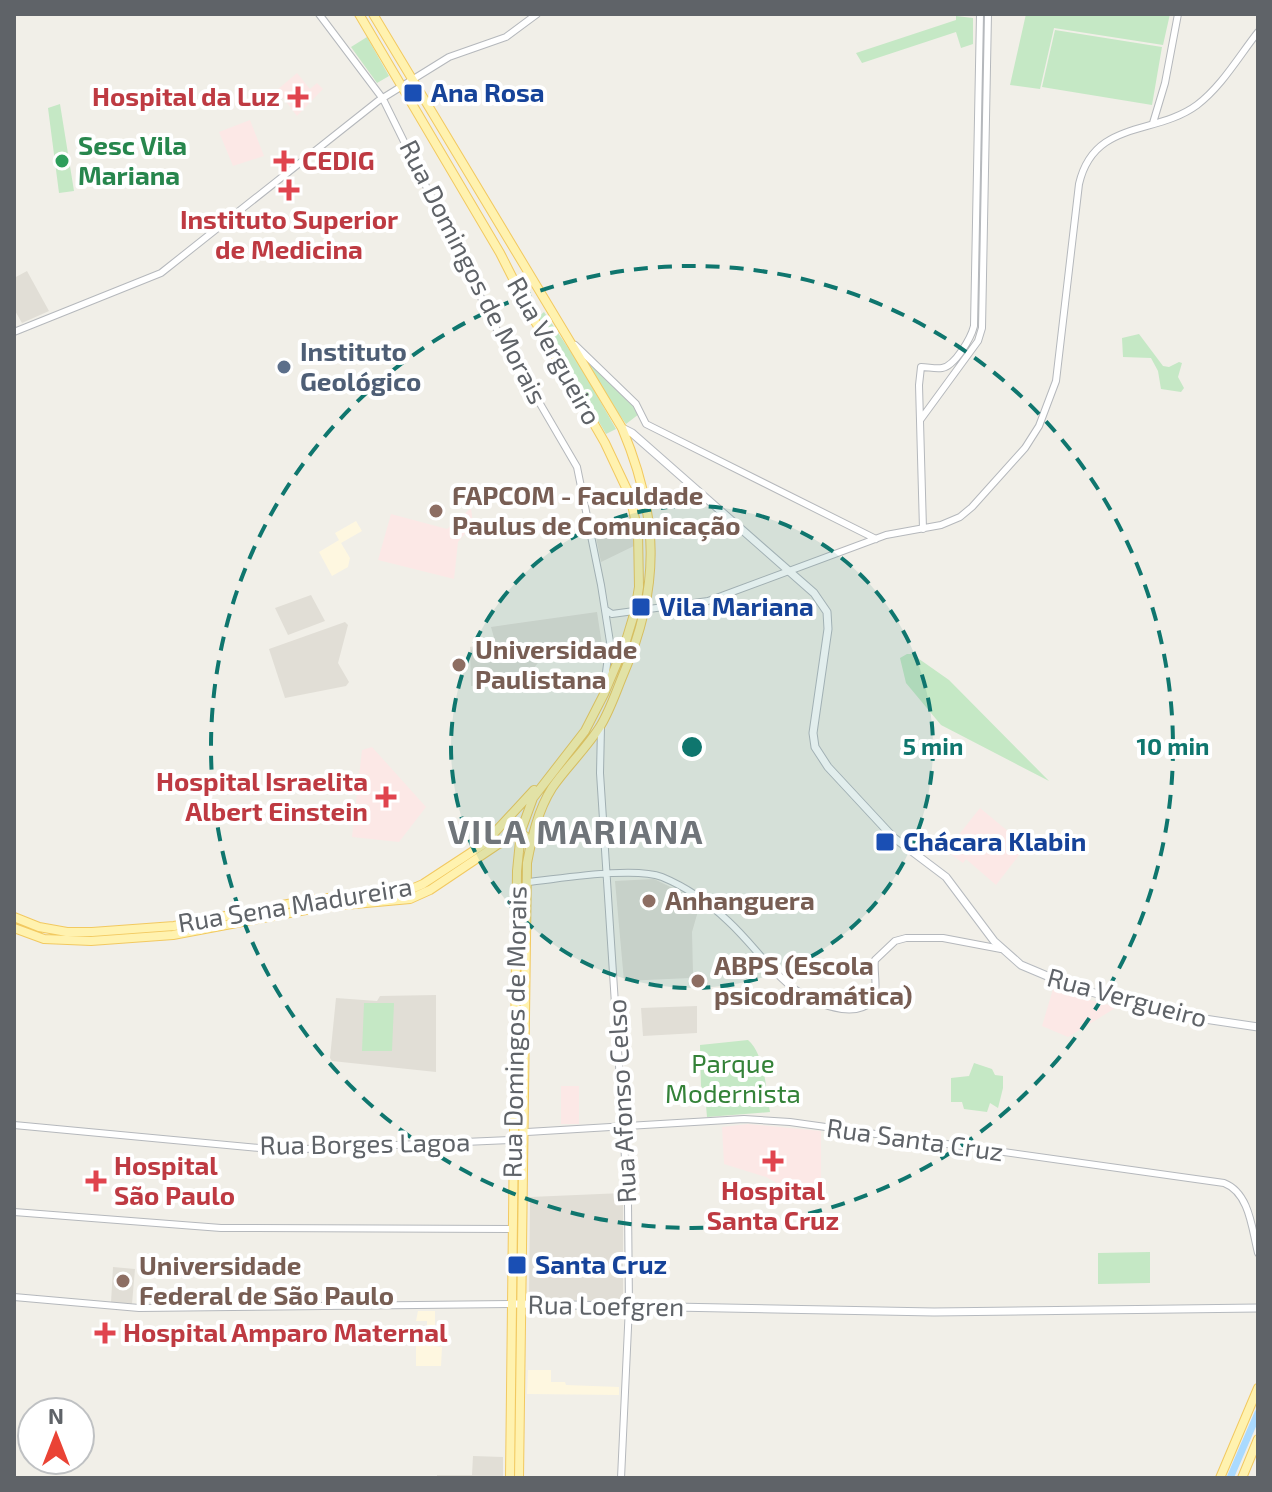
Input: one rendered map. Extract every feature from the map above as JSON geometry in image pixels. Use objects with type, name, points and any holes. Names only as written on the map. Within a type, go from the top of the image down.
[{"type":"main road","name":"Rua Vergueiro","points":[[359,14],[500,253],[529,311],[603,439],[630,496],[638,532],[639,578],[635,611],[625,645],[604,694]]},
{"type":"main road","name":"Rua Vergueiro","points":[[373,14],[622,428],[640,440],[792,571],[814,593],[829,616],[813,733],[813,744],[818,753],[893,837],[946,877],[1003,950],[1033,972],[1078,989],[1198,1018],[1258,1027]]},
{"type":"main road","name":"Rua Domingos de Morais","points":[[510,1478],[524,1133],[527,882],[533,833],[552,789],[607,714],[647,610],[652,546],[650,526],[641,478],[622,428]]},
{"type":"main road","name":"Rua Vergueiro","points":[[627,441],[640,440]]},
{"type":"main road","name":"Rua Domingos de Morais","points":[[519,1478],[513,1229],[518,852],[529,808],[541,784],[585,731],[604,694]]},
{"type":"main road","name":"Rua Sena Madureira","points":[[14,917],[57,931],[92,932],[174,926],[308,900],[409,890],[484,844],[541,784]]},
{"type":"main road","name":"Rua Sena Madureira","points":[[14,928],[44,939],[91,941],[187,933],[322,907],[410,899],[430,890],[501,843],[533,833]]},
{"type":"main road","points":[[501,843],[513,846],[518,852]]},
{"type":"main road","points":[[517,871],[527,882]]},
{"type":"main road","name":"Rua Loefgren","points":[[517,1304],[998,1312],[1258,1308]]},
{"type":"main road","points":[[1220,1478],[1258,1388]]},
{"type":"main road","points":[[1242,1478],[1258,1439]]},
{"type":"street","name":"Rua Domingos de Morais","points":[[319,14],[383,98],[497,330],[577,467],[610,642],[604,694]]},
{"type":"street","points":[[14,332],[161,273],[383,98],[449,57],[506,37],[537,14]]},
{"type":"street","points":[[923,529],[921,367],[944,368],[950,365],[974,326],[980,14]]},
{"type":"street","points":[[920,420],[978,341],[982,328],[988,14]]},
{"type":"street","points":[[1153,123],[1178,14]]},
{"type":"street","points":[[606,610],[612,614],[708,601],[876,539],[949,522],[972,507],[1025,448],[1039,426],[1058,373],[1082,170],[1089,157],[1103,143],[1189,110],[1205,98],[1258,32]]},
{"type":"street","points":[[1158,109],[1161,115],[1168,118]]},
{"type":"street","name":"Rua Vergueiro","points":[[568,338],[636,404],[649,426],[876,539]]},
{"type":"street","points":[[860,531],[861,544]]},
{"type":"street","name":"Rua Afonso Celso","points":[[601,724],[600,773],[628,1204],[629,1306],[621,1478]]},
{"type":"street","points":[[527,882],[649,873],[670,881],[700,898],[730,922],[792,991],[836,1008],[857,1009],[870,1002],[875,990],[875,960],[900,939],[974,942],[1003,950]]},
{"type":"street","points":[[974,942],[983,938],[986,931]]},
{"type":"street","name":"Rua Santa Cruz","points":[[524,1133],[744,1119],[778,1121],[1224,1183],[1233,1187],[1241,1198],[1253,1224],[1258,1253]]},
{"type":"street","name":"Rua Borges Lagoa","points":[[14,1125],[281,1150],[515,1138],[524,1133]]},
{"type":"street","points":[[14,1212],[221,1228],[513,1229]]},
{"type":"street","name":"Rua Loefgren","points":[[14,1297],[139,1308],[517,1304]]},
{"type":"shaded area","name":"Hospital da Luz","points":[[297,73],[310,89],[317,83],[323,89],[297,116],[277,90]]},
{"type":"shaded area","points":[[250,120],[264,156],[233,166],[219,132]]},
{"type":"shaded area","points":[[27,271],[49,311],[22,323],[14,309],[14,278]]},
{"type":"shaded area","points":[[471,508],[473,524],[458,542],[454,579],[378,560],[391,514],[447,529]]},
{"type":"shaded area","points":[[630,514],[635,534],[634,546],[601,562],[595,532]]},
{"type":"shaded area","points":[[356,521],[362,531],[341,543],[350,558],[348,567],[332,576],[319,552],[339,540],[335,533]]},
{"type":"shaded area","points":[[311,595],[325,621],[288,635],[275,608]]},
{"type":"shaded area","points":[[597,612],[602,645],[545,654],[522,683],[471,686],[470,647],[495,641],[491,627]]},
{"type":"shaded area","points":[[345,622],[348,625],[338,663],[349,682],[346,686],[285,698],[269,649]]},
{"type":"shaded area","name":"Hospital Israelita Albert Einstein","points":[[372,747],[426,807],[399,842],[352,837],[362,750]]},
{"type":"shaded area","points":[[980,808],[1026,846],[996,885],[966,859],[963,863],[946,851]]},
{"type":"shaded area","points":[[654,879],[697,903],[692,932],[693,974],[690,978],[624,981],[615,881]]},
{"type":"shaded area","points":[[1053,989],[1117,1007],[1068,1037],[1042,1026]]},
{"type":"shaded area","points":[[436,995],[436,1072],[332,1061],[330,1058],[336,998],[377,1001],[380,996]]},
{"type":"shaded area","points":[[697,1006],[697,1033],[643,1036],[641,1008]]},
{"type":"shaded area","points":[[561,1086],[579,1086],[579,1124],[561,1124]]},
{"type":"shaded area","name":"Hospital Santa Cruz","points":[[748,1124],[821,1131],[821,1195],[780,1185],[766,1177],[724,1164],[722,1127]]},
{"type":"shaded area","points":[[623,1193],[623,1302],[529,1300],[530,1197]]},
{"type":"shaded area","name":"Universidade Federal de São Paulo","points":[[113,1267],[135,1269],[132,1304],[111,1303]]},
{"type":"shaded area","points":[[418,1311],[435,1311],[435,1346],[442,1347],[441,1366],[416,1366],[416,1333],[427,1332],[427,1321],[416,1321]]},
{"type":"shaded area","points":[[528,1370],[551,1370],[551,1382],[565,1382],[566,1385],[619,1387],[619,1395],[527,1394]]},
{"type":"shaded area","points":[[473,1456],[503,1457],[503,1478],[437,1478],[437,1475],[472,1475]]},
{"type":"green space","points":[[1026,14],[1170,14],[1163,45],[1054,28],[1040,89],[1010,85]]},
{"type":"green space","points":[[956,16],[973,18],[973,44],[961,48],[956,32],[862,63],[856,53],[956,20]]},
{"type":"green space","points":[[1055,30],[1162,47],[1152,105],[1042,87]]},
{"type":"green space","points":[[367,37],[389,76],[377,83],[351,47]]},
{"type":"green space","points":[[60,104],[74,191],[59,193],[48,108]]},
{"type":"green space","points":[[544,312],[581,367],[616,429],[606,434],[538,317]]},
{"type":"green space","points":[[1139,334],[1163,366],[1182,363],[1178,377],[1184,388],[1181,392],[1161,389],[1158,371],[1151,358],[1123,357],[1122,338]]},
{"type":"green space","points":[[586,361],[634,404],[639,414],[626,424]]},
{"type":"green space","points":[[912,654],[949,680],[1049,781],[941,725],[906,683],[900,658]]},
{"type":"green space","points":[[364,1003],[394,1003],[392,1051],[362,1051]]},
{"type":"green space","name":"Parque Modernista","points":[[748,1040],[758,1054],[770,1112],[707,1117],[705,1094],[701,1086],[700,1045]]},
{"type":"green space","points":[[974,1063],[1003,1076],[998,1108],[990,1103],[987,1112],[964,1109],[962,1102],[951,1102],[951,1078],[969,1076]]},
{"type":"green space","points":[[1150,1252],[1150,1283],[1098,1284],[1098,1253]]},
{"type":"waterway","points":[[1230,1478],[1258,1413]]},
{"type":"place","name":"Ana Rosa","points":[[413,93]]},
{"type":"place","name":"Hospital da Luz","points":[[298,97]]},
{"type":"place","name":"Sesc Vila Mariana","points":[[62,161]]},
{"type":"place","name":"CEDIG","points":[[284,161]]},
{"type":"place","name":"Instituto Superior de Medicina","points":[[289,190]]},
{"type":"place","name":"Instituto Geológico","points":[[284,367]]},
{"type":"place","name":"FAPCOM - Faculdade Paulus de Comunicação","points":[[436,511]]},
{"type":"place","name":"Vila Mariana","points":[[641,607]]},
{"type":"place","name":"Universidade Paulistana","points":[[459,665]]},
{"type":"place","name":"Hospital Israelita Albert Einstein","points":[[386,797]]},
{"type":"place","name":"Chácara Klabin","points":[[885,842]]},
{"type":"place","name":"Anhanguera","points":[[649,901]]},
{"type":"place","name":"ABPS (Escola psicodramática)","points":[[698,981]]},
{"type":"place","name":"Hospital Santa Cruz","points":[[773,1161]]},
{"type":"place","name":"Hospital São Paulo","points":[[96,1181]]},
{"type":"place","name":"Santa Cruz","points":[[517,1265]]},
{"type":"place","name":"Universidade Federal de São Paulo","points":[[123,1281]]},
{"type":"place","name":"Hospital Amparo Maternal","points":[[105,1333]]},
{"type":"district","name":"VILA MARIANA","points":[[576,832]]}]
